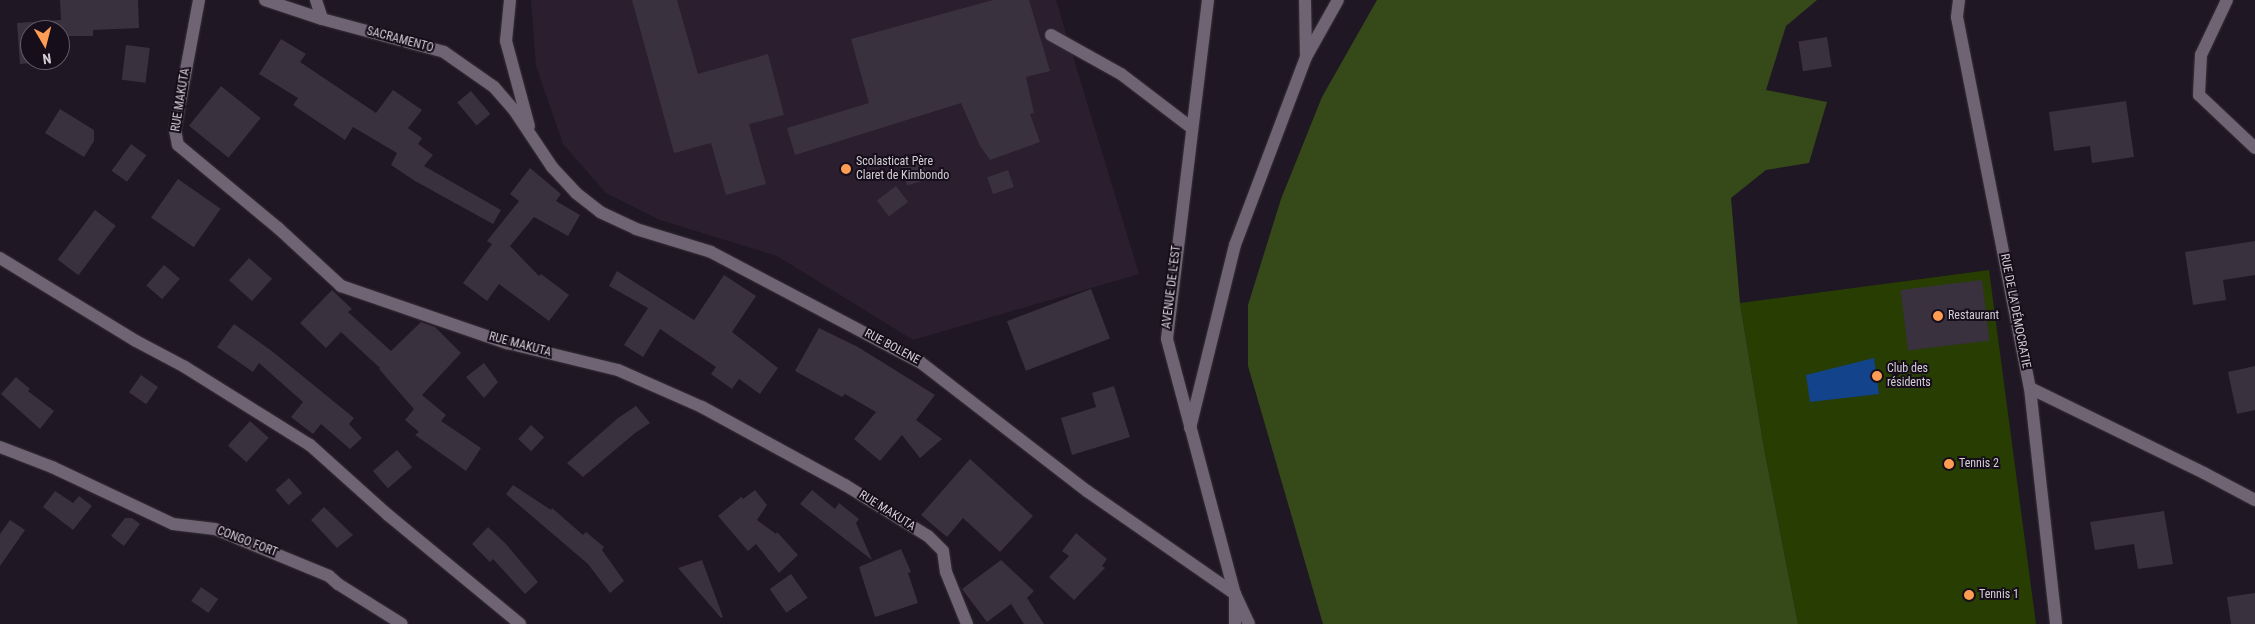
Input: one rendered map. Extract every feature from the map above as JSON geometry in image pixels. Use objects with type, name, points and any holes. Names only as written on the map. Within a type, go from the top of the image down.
[{"type":"street","name":"RUE MAKUTA","points":[[199,0],[174,130],[178,145],[278,228],[341,286],[508,343],[618,370],[702,407],[846,485],[928,536],[943,551],[946,572],[967,624]]},
{"type":"street","name":"SACRAMENTO","points":[[265,0],[444,52],[494,87],[514,110],[532,138]]},
{"type":"street","points":[[316,0],[322,18]]},
{"type":"street","points":[[510,0],[506,41],[532,138]]},
{"type":"street","name":"AVENUE DE L'EST","points":[[1208,0],[1167,339],[1235,594],[1249,624]]},
{"type":"street","points":[[1305,0],[1306,57]]},
{"type":"street","points":[[1190,430],[1235,245],[1306,57],[1338,0]]},
{"type":"street","name":"RUE DE LA DÉMOCRATIE","points":[[1959,0],[1958,17],[2030,388],[2056,624]]},
{"type":"street","points":[[2228,0],[2201,55],[2199,95],[2255,148]]},
{"type":"street","points":[[1051,35],[1121,74],[1192,128]]},
{"type":"street","name":"RUE BOLENE","points":[[532,138],[552,167],[576,193],[600,212],[636,229],[711,252],[920,362],[1087,491],[1235,594]]},
{"type":"street","points":[[0,258],[136,341],[185,367],[310,445],[388,514],[520,624]]},
{"type":"street","points":[[2030,388],[2255,500]]},
{"type":"street","name":"CONGO FORT","points":[[0,447],[52,467],[173,524],[215,529],[329,576],[338,584],[402,624]]},
{"type":"street","points":[[1235,594],[1235,624]]},
{"type":"shaded area","name":"Scolasticat Père Claret de Kimbondo","points":[[531,0],[1056,0],[1139,274],[913,340],[777,256],[660,220],[606,193],[563,144],[536,66]]},
{"type":"green space","points":[[1377,0],[1817,0],[1786,26],[1766,90],[1827,102],[1809,163],[1766,170],[1731,198],[1740,303],[1764,448],[1798,624],[1323,624],[1248,366],[1248,305],[1281,199],[1322,97]]},
{"type":"green space","name":"Club des résidents","points":[[1989,270],[2036,624],[1798,624],[1764,448],[1740,303]]},
{"type":"water","points":[[1874,358],[1879,394],[1810,402],[1806,375]]},
{"type":"building","points":[[60,0],[138,0],[139,28],[93,30],[93,36],[70,36],[70,20],[61,20]]},
{"type":"building","points":[[632,0],[677,0],[698,74],[768,54],[784,115],[749,124],[766,184],[726,195],[711,143],[674,153]]},
{"type":"building","points":[[993,0],[1029,0],[1050,71],[1026,77],[1034,113],[1030,114],[1040,142],[990,160],[980,146],[961,103],[795,155],[787,128],[869,103],[851,39]]},
{"type":"building","points":[[17,23],[20,23],[20,64]]},
{"type":"building","points":[[1827,37],[1832,67],[1803,71],[1798,42]]},
{"type":"building","points":[[281,39],[306,54],[300,62],[376,113],[393,90],[422,110],[408,128],[422,138],[418,144],[433,155],[424,166],[501,210],[493,224],[415,181],[391,165],[397,153],[353,127],[345,140],[293,105],[298,98],[259,74]]},
{"type":"building","points":[[126,45],[150,48],[146,83],[122,80]]},
{"type":"building","points":[[221,86],[261,118],[229,158],[189,126]]},
{"type":"building","points":[[471,91],[490,114],[476,126],[457,103]]},
{"type":"building","points":[[2126,101],[2134,157],[2092,163],[2090,146],[2054,151],[2049,112]]},
{"type":"building","points":[[60,109],[94,130],[94,141],[84,157],[45,133]]},
{"type":"building","points":[[131,144],[146,155],[127,182],[112,171]]},
{"type":"building","points":[[922,159],[928,179],[907,186],[901,165]]},
{"type":"building","points":[[530,168],[561,194],[556,201],[580,215],[568,236],[534,217],[510,246],[539,276],[541,274],[569,295],[549,321],[499,284],[487,301],[463,283],[492,244],[487,241],[519,201],[510,194]]},
{"type":"building","points":[[1008,170],[1014,187],[993,194],[987,177]]},
{"type":"building","points":[[178,179],[221,209],[194,247],[151,218]]},
{"type":"building","points":[[896,186],[908,202],[889,216],[877,200]]},
{"type":"building","points":[[95,210],[116,226],[78,275],[58,260]]},
{"type":"building","points":[[2255,241],[2255,275],[2223,280],[2226,300],[2193,305],[2185,252]]},
{"type":"building","points":[[249,258],[272,279],[252,301],[229,280]]},
{"type":"building","points":[[164,265],[180,279],[162,299],[146,285]]},
{"type":"building","points":[[617,271],[694,320],[724,275],[756,296],[732,332],[778,368],[760,394],[739,379],[732,389],[711,374],[716,367],[660,329],[643,357],[624,345],[648,308],[609,286]]},
{"type":"building","points":[[1982,280],[1989,341],[1908,351],[1901,290]]},
{"type":"building","points":[[1091,289],[1110,338],[1026,371],[1007,321]]},
{"type":"building","points":[[332,290],[352,309],[348,312],[391,351],[421,322],[435,327],[461,353],[422,395],[446,415],[441,421],[481,448],[466,471],[415,435],[419,432],[405,420],[414,409],[380,368],[341,332],[326,348],[300,323]]},
{"type":"building","points":[[234,324],[273,352],[354,418],[349,424],[362,438],[350,449],[321,424],[313,434],[291,417],[303,402],[259,363],[253,372],[217,347]]},
{"type":"building","points":[[819,328],[858,347],[935,395],[916,420],[942,439],[920,458],[902,435],[880,461],[854,439],[876,412],[845,394],[842,397],[795,371]]},
{"type":"building","points":[[484,363],[498,382],[484,398],[466,377]]},
{"type":"building","points":[[2255,366],[2255,410],[2237,414],[2228,372]]},
{"type":"building","points":[[141,375],[158,387],[146,404],[129,392]]},
{"type":"building","points":[[16,377],[30,389],[28,391],[54,411],[40,429],[1,394]]},
{"type":"building","points":[[1114,386],[1130,437],[1072,455],[1061,418],[1096,407],[1092,393]]},
{"type":"building","points":[[636,406],[650,423],[635,433],[583,477],[567,463],[618,418]]},
{"type":"building","points":[[250,421],[269,438],[246,462],[228,446]]},
{"type":"building","points":[[531,425],[544,437],[531,451],[518,439]]},
{"type":"building","points":[[397,450],[412,467],[388,488],[373,471]]},
{"type":"building","points":[[970,459],[1033,516],[1000,552],[963,518],[947,537],[921,515]]},
{"type":"building","points":[[289,478],[302,493],[289,505],[275,490]]},
{"type":"building","points":[[513,485],[551,510],[552,508],[583,535],[586,532],[604,547],[602,550],[624,581],[610,593],[588,564],[506,494]]},
{"type":"building","points":[[755,490],[767,505],[757,520],[776,534],[777,532],[798,555],[779,573],[756,544],[748,551],[718,516],[741,497],[743,499]]},
{"type":"building","points":[[812,490],[835,509],[839,503],[859,519],[856,523],[872,560],[800,504]]},
{"type":"building","points":[[55,491],[73,503],[79,496],[92,506],[73,530],[43,507]]},
{"type":"building","points":[[324,507],[353,535],[337,548],[311,520]]},
{"type":"building","points":[[2164,511],[2173,564],[2138,569],[2134,544],[2095,550],[2090,522]]},
{"type":"building","points":[[125,518],[132,518],[140,524],[124,546],[111,536]]},
{"type":"building","points":[[10,520],[25,530],[0,566],[0,534]]},
{"type":"building","points":[[488,527],[506,544],[538,582],[525,594],[493,559],[490,562],[472,544]]},
{"type":"building","points":[[1076,533],[1107,559],[1102,566],[1105,568],[1074,600],[1049,577],[1069,556],[1062,551]]},
{"type":"building","points":[[901,549],[911,572],[908,573],[918,603],[875,617],[859,567]]},
{"type":"building","points":[[702,560],[723,617],[721,618],[678,568]]},
{"type":"building","points":[[1001,560],[1034,591],[1027,598],[1044,624],[1024,624],[1011,604],[987,622],[962,589]]},
{"type":"building","points":[[791,574],[808,598],[786,613],[770,589]]},
{"type":"building","points":[[201,587],[218,599],[208,613],[191,601]]},
{"type":"building","points":[[2255,593],[2255,624],[2231,624],[2227,597]]},
{"type":"place","name":"Scolasticat Père Claret de Kimbondo","points":[[846,169]]},
{"type":"place","name":"Restaurant","points":[[1938,316]]},
{"type":"place","name":"Club des résidents","points":[[1877,376]]},
{"type":"place","name":"Tennis 2","points":[[1949,464]]},
{"type":"place","name":"Tennis 1","points":[[1969,595]]}]
